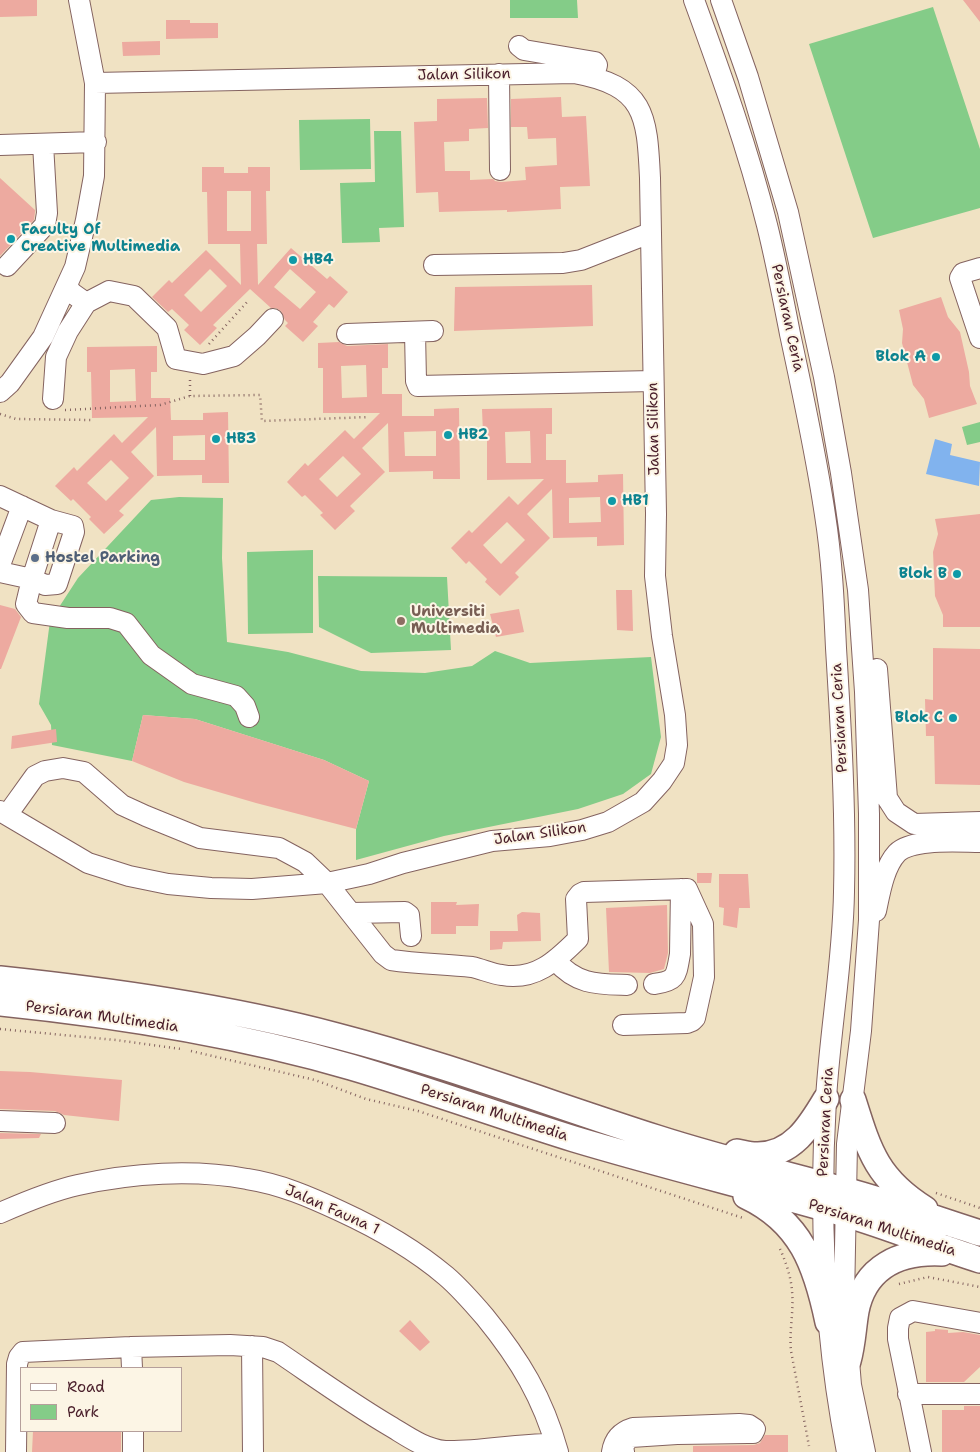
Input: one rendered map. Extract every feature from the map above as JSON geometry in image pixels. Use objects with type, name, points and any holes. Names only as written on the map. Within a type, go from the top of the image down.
[{"type":"main road","name":"Persiaran Multimedia","points":[[0,979],[106,991],[284,1024],[337,1036],[412,1058],[711,1155],[834,1199],[971,1257]]},
{"type":"main road","name":"Persiaran Multimedia","points":[[0,1004],[115,1017],[260,1044],[350,1067],[574,1139],[677,1168],[834,1199],[976,1232]]},
{"type":"main road","points":[[658,1139],[758,1155],[772,1153],[787,1148],[794,1143],[815,1117],[826,1099]]},
{"type":"main road","points":[[853,1100],[869,1150],[878,1166],[891,1182],[904,1194],[935,1215],[976,1232]]},
{"type":"main road","points":[[677,1168],[759,1202],[777,1214],[800,1240],[821,1290],[828,1322]]},
{"type":"main road","points":[[848,1361],[854,1341],[856,1311],[860,1299],[874,1273],[882,1266],[910,1254],[929,1253],[971,1257]]},
{"type":"street","points":[[0,392],[10,383],[44,337],[75,267],[86,220],[94,176],[96,142],[95,83],[79,0]]},
{"type":"street","name":"Persiaran Ceria","points":[[694,0],[735,116],[766,223],[802,388],[826,517],[841,703],[844,860],[843,929],[826,1099],[848,1361],[865,1452]]},
{"type":"street","name":"Persiaran Ceria","points":[[721,0],[748,77],[788,212],[824,377],[858,590],[865,692],[870,920],[853,1100],[847,1144],[834,1199],[825,1288],[840,1413],[848,1452]]},
{"type":"street","points":[[518,46],[524,50],[595,62],[597,65],[594,76]]},
{"type":"street","name":"Jalan Silikon","points":[[3,813],[88,863],[129,876],[168,884],[211,888],[252,889],[327,883],[369,874],[403,863],[492,841],[550,836],[582,830],[608,822],[643,802],[662,781],[674,763],[677,746],[675,715],[662,636],[655,576],[656,514],[650,178],[644,119],[635,101],[616,85],[594,76],[574,72],[95,83]]},
{"type":"street","points":[[499,74],[500,170]]},
{"type":"street","points":[[0,146],[96,142]]},
{"type":"street","points":[[7,266],[45,225],[48,213],[43,144]]},
{"type":"street","points":[[434,265],[563,263],[582,260],[650,234]]},
{"type":"street","points":[[980,268],[963,273],[960,278],[980,338]]},
{"type":"street","points":[[66,286],[86,303]]},
{"type":"street","points":[[58,408],[56,357],[68,331],[86,303],[109,291],[134,296],[167,328],[176,359],[203,364],[234,356],[273,319]]},
{"type":"street","points":[[347,334],[424,332],[416,381],[418,386],[653,381]]},
{"type":"street","points":[[0,496],[51,520],[72,526],[74,532],[73,540],[57,584],[45,585],[0,572]]},
{"type":"street","points":[[0,566],[22,506]]},
{"type":"street","points":[[51,520],[26,604],[33,612],[68,618],[110,618],[126,623],[150,655],[192,684],[236,696],[245,706],[248,717]]},
{"type":"street","points":[[858,590],[876,655],[887,798],[896,812],[914,824],[980,822]]},
{"type":"street","points":[[3,813],[36,776],[45,771],[63,768],[84,772],[122,805],[200,838],[279,848],[305,862],[327,883],[383,954],[391,960],[474,968],[502,976],[522,976],[537,971],[556,961],[578,939],[576,899],[580,894],[687,889],[703,924],[704,976],[695,1018],[687,1022],[623,1025]]},
{"type":"street","points":[[867,959],[887,868],[897,853],[909,845],[980,842]]},
{"type":"street","points":[[654,984],[670,981],[678,964],[680,954],[681,889]]},
{"type":"street","points":[[351,913],[405,912],[409,915],[411,936]]},
{"type":"street","points":[[556,961],[570,974],[588,983],[627,985]]},
{"type":"street","points":[[0,1121],[55,1123]]},
{"type":"street","name":"Jalan Fauna 1","points":[[0,1213],[77,1185],[122,1177],[162,1175],[204,1174],[247,1179],[284,1187],[317,1200],[363,1222],[411,1249],[447,1276],[474,1304],[519,1362],[539,1397],[551,1425],[556,1448]]},
{"type":"street","points":[[921,1452],[898,1339],[900,1318],[913,1311],[980,1323]]},
{"type":"street","points":[[16,1452],[17,1364],[23,1352],[131,1347],[252,1346],[263,1346],[278,1352],[365,1412],[428,1448],[444,1451],[478,1451],[534,1444],[556,1448]]},
{"type":"street","points":[[252,1346],[253,1452]]},
{"type":"street","points":[[131,1347],[132,1367]]},
{"type":"street","points":[[908,1394],[980,1394]]},
{"type":"street","points":[[612,1452],[618,1437],[625,1431],[633,1428],[739,1424],[749,1425],[756,1429],[753,1433],[677,1434],[631,1438],[626,1440],[623,1447],[624,1452]]},
{"type":"street","points":[[133,1432],[133,1452]]},
{"type":"path","points":[[55,420],[58,408],[160,405],[190,396],[260,395],[262,421],[369,417]]},
{"type":"path","points":[[0,414],[16,419],[92,420]]},
{"type":"path","points":[[0,1029],[116,1040],[185,1049],[315,1080],[366,1099],[418,1111],[749,1220]]},
{"type":"path","points":[[930,1191],[980,1208]]},
{"type":"path","points":[[777,1242],[792,1291],[790,1351],[809,1446]]},
{"type":"path","points":[[899,1284],[928,1277],[980,1287]]},
{"type":"green space","points":[[510,0],[577,0],[578,18],[510,18]]},
{"type":"green space","points":[[933,7],[980,149],[980,208],[873,238],[809,44]]},
{"type":"green space","points":[[370,119],[371,169],[300,170],[299,120]]},
{"type":"green space","points":[[374,131],[401,131],[404,227],[379,228],[380,242],[342,243],[340,183],[375,182]]},
{"type":"green space","points":[[980,422],[980,442],[967,445],[962,427]]},
{"type":"green space","points":[[179,497],[223,498],[222,558],[227,642],[288,652],[361,671],[425,673],[472,666],[495,651],[530,663],[651,657],[661,737],[651,774],[623,794],[578,809],[444,836],[356,860],[356,829],[369,781],[324,760],[195,719],[143,715],[132,761],[52,745],[51,725],[39,704],[50,621],[78,578],[151,500]]},
{"type":"green space","points":[[313,550],[313,633],[248,634],[247,552]]},
{"type":"green space","points":[[318,576],[447,577],[451,650],[371,653],[319,627]]},
{"type":"water","points":[[935,439],[952,444],[950,455],[980,462],[979,486],[926,474]]},
{"type":"building","points":[[0,0],[37,0],[37,16],[0,17]]},
{"type":"building","points":[[963,0],[980,0],[980,22]]},
{"type":"building","points":[[166,20],[190,20],[190,23],[218,23],[218,38],[166,39]]},
{"type":"building","points":[[160,41],[160,55],[123,56],[122,42]]},
{"type":"building","points":[[561,97],[562,117],[586,116],[590,186],[560,187],[561,209],[507,212],[507,210],[439,212],[438,192],[416,193],[414,122],[437,121],[437,99],[487,98],[488,128],[469,129],[469,141],[444,142],[445,171],[470,171],[470,180],[493,179],[501,182],[526,180],[525,167],[557,165],[556,138],[528,139],[527,127],[511,127],[511,99]]},
{"type":"building","name":"HB4","points":[[202,167],[224,167],[224,173],[248,173],[248,167],[270,167],[270,191],[266,191],[267,244],[257,244],[258,285],[291,248],[327,279],[330,276],[348,292],[334,308],[329,304],[313,322],[318,326],[303,342],[285,326],[288,323],[281,311],[271,308],[250,289],[213,325],[217,328],[200,345],[184,330],[189,325],[172,309],[168,312],[152,297],[169,280],[172,283],[206,250],[241,285],[240,244],[208,244],[207,192],[202,192]],"holes":[[[227,191],[251,191],[251,231],[227,231]],[[210,269],[227,286],[201,312],[184,295]],[[290,269],[316,292],[300,309],[274,287]]]},
{"type":"building","name":"Faculty Of Creative Multimedia","points":[[0,178],[35,212],[34,220],[0,256]]},
{"type":"building","points":[[592,285],[593,326],[454,331],[455,287]]},
{"type":"building","name":"Blok A","points":[[941,297],[948,317],[960,332],[969,372],[970,386],[977,404],[929,418],[924,399],[913,385],[902,343],[903,329],[899,310]]},
{"type":"building","name":"HB2","points":[[339,342],[347,346],[388,344],[388,368],[382,368],[382,394],[402,394],[402,416],[434,416],[434,409],[459,408],[460,479],[433,479],[433,471],[389,472],[388,423],[362,448],[385,472],[350,506],[355,511],[335,530],[320,515],[323,513],[305,495],[302,497],[287,482],[305,463],[308,466],[345,430],[354,439],[380,413],[323,413],[323,368],[318,368],[318,343]],"holes":[[[366,365],[367,397],[342,398],[341,366]],[[436,431],[436,456],[405,456],[404,432]],[[343,456],[361,474],[337,497],[319,479]]]},
{"type":"building","name":"HB3","points":[[157,346],[157,372],[151,372],[151,398],[170,398],[171,420],[203,420],[203,413],[228,412],[229,483],[202,483],[202,475],[157,476],[156,427],[131,452],[154,476],[119,511],[124,515],[104,534],[89,519],[91,517],[73,499],[71,501],[55,486],[74,467],[77,471],[114,434],[122,443],[148,417],[92,418],[91,372],[87,372],[87,347]],"holes":[[[135,369],[136,401],[110,402],[110,370]],[[205,435],[205,460],[173,460],[173,436]],[[111,460],[129,478],[106,501],[87,483]]]},
{"type":"building","name":"HB1","points":[[552,408],[552,434],[546,434],[546,460],[566,460],[566,483],[598,482],[598,475],[623,474],[624,545],[597,546],[597,537],[553,538],[552,489],[527,514],[550,538],[515,573],[519,577],[500,596],[485,582],[487,579],[469,561],[466,564],[451,548],[469,530],[472,533],[509,496],[518,505],[544,479],[487,480],[487,434],[483,434],[482,409]],"holes":[[[530,431],[531,463],[506,463],[505,432]],[[600,497],[601,522],[569,523],[569,498]],[[507,522],[525,540],[501,564],[483,545]]]},
{"type":"building","name":"Blok B","points":[[980,514],[980,627],[943,627],[943,615],[935,596],[933,552],[938,534],[935,519]]},
{"type":"building","points":[[616,590],[632,590],[633,631],[617,630]]},
{"type":"building","points":[[0,605],[15,609],[21,617],[1,669],[0,669]]},
{"type":"building","points":[[519,609],[524,632],[496,637],[490,614]]},
{"type":"building","name":"Blok C","points":[[933,648],[980,649],[980,785],[935,784],[934,736],[926,736],[925,699],[933,700]]},
{"type":"building","points":[[143,715],[195,719],[324,760],[369,781],[356,829],[184,782],[132,761]]},
{"type":"building","points":[[56,729],[57,742],[11,749],[12,736]]},
{"type":"building","points":[[697,873],[712,873],[711,883],[697,883]]},
{"type":"building","points":[[719,874],[748,874],[750,908],[739,908],[737,928],[723,925],[724,908],[719,907]]},
{"type":"building","points":[[431,902],[457,902],[456,905],[479,904],[478,926],[456,926],[456,934],[431,934]]},
{"type":"building","points":[[667,905],[668,953],[664,969],[650,973],[609,972],[606,908]]},
{"type":"building","points":[[522,912],[540,913],[541,941],[503,942],[502,949],[490,950],[490,931],[518,931],[517,915]]},
{"type":"building","points":[[0,1071],[122,1080],[119,1121],[64,1115],[55,1111],[0,1109]]},
{"type":"building","points":[[0,1133],[41,1134],[39,1138],[0,1139]]},
{"type":"building","points":[[410,1320],[430,1342],[420,1351],[399,1331]]},
{"type":"building","points":[[935,1329],[948,1330],[948,1333],[963,1332],[980,1335],[980,1367],[964,1382],[926,1382],[926,1332],[935,1331]]},
{"type":"building","points":[[964,1406],[980,1406],[980,1452],[942,1452],[942,1410],[964,1410]]},
{"type":"building","points":[[33,1432],[121,1432],[121,1452],[32,1452]]},
{"type":"building","points":[[765,1435],[788,1435],[788,1452],[693,1452],[693,1446],[754,1445],[760,1443]]},
{"type":"place","name":"Faculty Of Creative Multimedia","points":[[11,239]]},
{"type":"place","name":"HB4","points":[[293,260]]},
{"type":"place","name":"Blok A","points":[[936,357]]},
{"type":"place","name":"HB2","points":[[448,435]]},
{"type":"place","name":"HB3","points":[[216,439]]},
{"type":"place","name":"HB1","points":[[612,501]]},
{"type":"place","name":"Hostel Parking","points":[[35,558]]},
{"type":"place","name":"Blok B","points":[[957,574]]},
{"type":"place","name":"Universiti Multimedia","points":[[401,621]]},
{"type":"place","name":"Blok C","points":[[953,718]]}]
